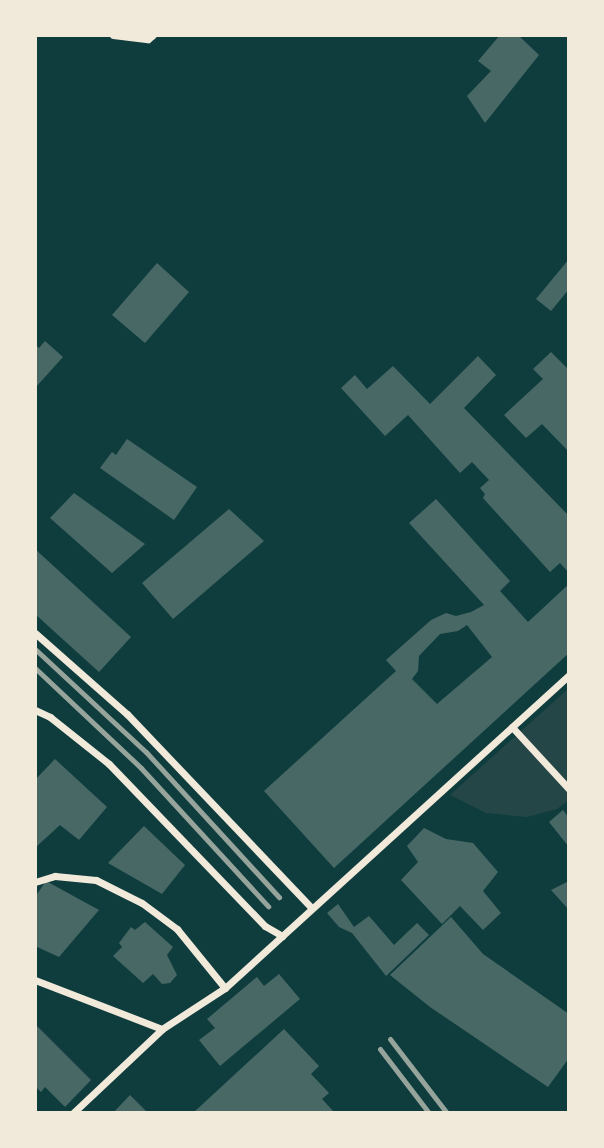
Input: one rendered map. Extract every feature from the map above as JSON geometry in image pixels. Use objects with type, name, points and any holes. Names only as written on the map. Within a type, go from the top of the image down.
[{"type":"street","points":[[113,35],[148,39],[153,35]]},
{"type":"street","points":[[35,633],[127,715],[312,908]]},
{"type":"street","points":[[72,1113],[162,1029],[225,988],[569,675]]},
{"type":"street","points":[[35,710],[50,717],[109,764],[265,926],[282,936]]},
{"type":"street","points":[[512,727],[569,789]]},
{"type":"street","points":[[35,883],[55,876],[96,880],[142,903],[177,929],[225,988]]},
{"type":"street","points":[[35,980],[162,1029]]},
{"type":"shaded area","points":[[569,688],[569,800],[557,809],[527,817],[486,813],[450,795]]},
{"type":"building","points":[[500,35],[518,35],[539,55],[485,123],[467,96],[491,71],[478,61]]},
{"type":"building","points":[[569,259],[569,289],[551,311],[536,299]]},
{"type":"building","points":[[157,263],[189,292],[145,343],[112,315]]},
{"type":"building","points":[[45,341],[63,357],[35,388],[35,344],[39,348]]},
{"type":"building","points":[[551,352],[569,370],[569,452],[542,424],[526,438],[504,415],[543,379],[533,369]]},
{"type":"building","points":[[478,356],[496,375],[464,408],[569,516],[569,573],[560,563],[550,572],[483,498],[485,494],[480,488],[489,480],[472,462],[460,473],[408,415],[385,436],[341,388],[355,375],[367,389],[393,366],[430,404]]},
{"type":"building","points":[[127,439],[197,487],[174,520],[100,468],[112,452],[116,455]]},
{"type":"building","points":[[74,493],[145,544],[112,573],[50,518]]},
{"type":"building","points":[[436,499],[510,581],[500,591],[528,622],[569,584],[569,653],[334,868],[264,791],[396,671],[386,660],[431,620],[446,613],[456,616],[471,612],[484,605],[409,523]],"holes":[[[467,625],[492,657],[437,704],[412,679],[418,671],[419,656],[440,634],[458,631]]]},
{"type":"building","points":[[229,509],[264,541],[173,619],[142,583]]},
{"type":"building","points":[[35,549],[131,637],[99,672],[35,614]]},
{"type":"building","points":[[55,759],[107,807],[79,840],[60,825],[36,847],[35,780]]},
{"type":"building","points":[[563,810],[569,818],[569,847],[549,822]]},
{"type":"building","points":[[144,826],[185,865],[162,894],[108,863]]},
{"type":"building","points":[[424,828],[446,839],[473,843],[498,872],[483,891],[501,913],[483,930],[460,906],[442,924],[401,880],[418,862],[407,846]]},
{"type":"building","points":[[46,881],[99,910],[59,957],[35,946],[35,897]]},
{"type":"building","points":[[569,881],[569,910],[551,890]]},
{"type":"building","points":[[338,904],[354,927],[369,916],[394,945],[417,923],[429,935],[386,976],[352,933],[339,927],[327,913]]},
{"type":"building","points":[[451,917],[483,954],[569,1014],[569,1058],[548,1087],[430,1007],[390,975]]},
{"type":"building","points":[[145,922],[173,947],[167,955],[177,975],[170,983],[162,984],[153,974],[143,983],[113,956],[122,947],[119,943],[131,927],[135,930]]},
{"type":"building","points":[[279,974],[300,999],[220,1066],[199,1040],[215,1028],[207,1019],[257,977],[264,986]]},
{"type":"building","points":[[35,1024],[91,1080],[65,1107],[45,1087],[41,1092],[35,1086]]},
{"type":"building","points":[[284,1029],[319,1066],[311,1074],[329,1093],[322,1099],[335,1113],[193,1113]]},
{"type":"building","points":[[130,1095],[148,1113],[113,1113]]},
{"type":"railway","points":[[35,649],[146,752],[279,897]]},
{"type":"railway","points":[[35,668],[141,768],[268,906]]},
{"type":"railway","points":[[390,1039],[447,1113]]},
{"type":"railway","points":[[380,1049],[429,1113]]}]
